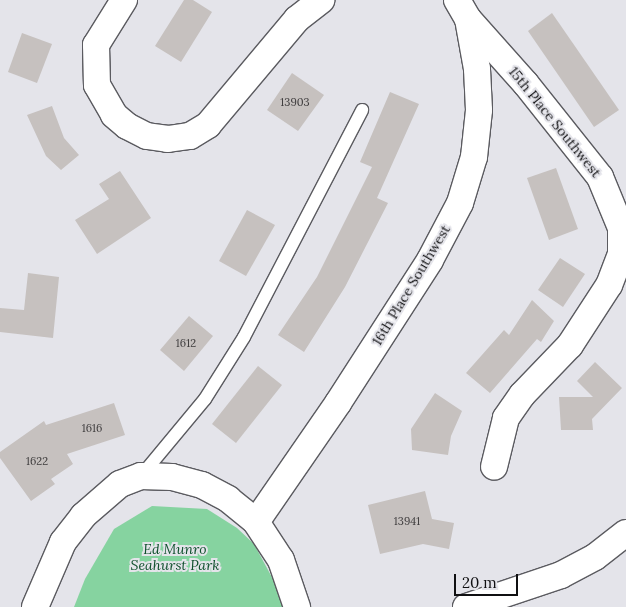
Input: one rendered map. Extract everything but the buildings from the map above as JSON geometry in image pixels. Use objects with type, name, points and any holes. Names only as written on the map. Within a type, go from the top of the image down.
[{"type":"street","points":[[124,0],[96,45],[97,85],[114,116],[147,136],[168,139],[190,136],[208,125],[297,19],[322,0]]},
{"type":"street","name":"15th Place Southwest","points":[[462,9],[526,84],[600,177],[622,228],[621,254],[609,285],[570,345],[522,395],[506,418],[494,467]]},
{"type":"street","name":"16th Place Southwest","points":[[256,522],[415,284],[460,203],[474,157],[479,110],[477,69],[462,9]]},
{"type":"street","points":[[35,607],[63,542],[83,516],[120,484],[141,476],[172,477],[202,486],[228,499],[256,522],[281,560],[297,607]]},
{"type":"street","points":[[466,607],[561,575],[595,557],[626,533]]},
{"type":"lane","points":[[141,476],[205,399],[244,337],[362,110]]},
{"type":"green space","name":"Ed Munro Seahurst Park","points":[[152,506],[207,509],[237,528],[254,544],[288,607],[74,607],[85,579],[114,529]]}]
